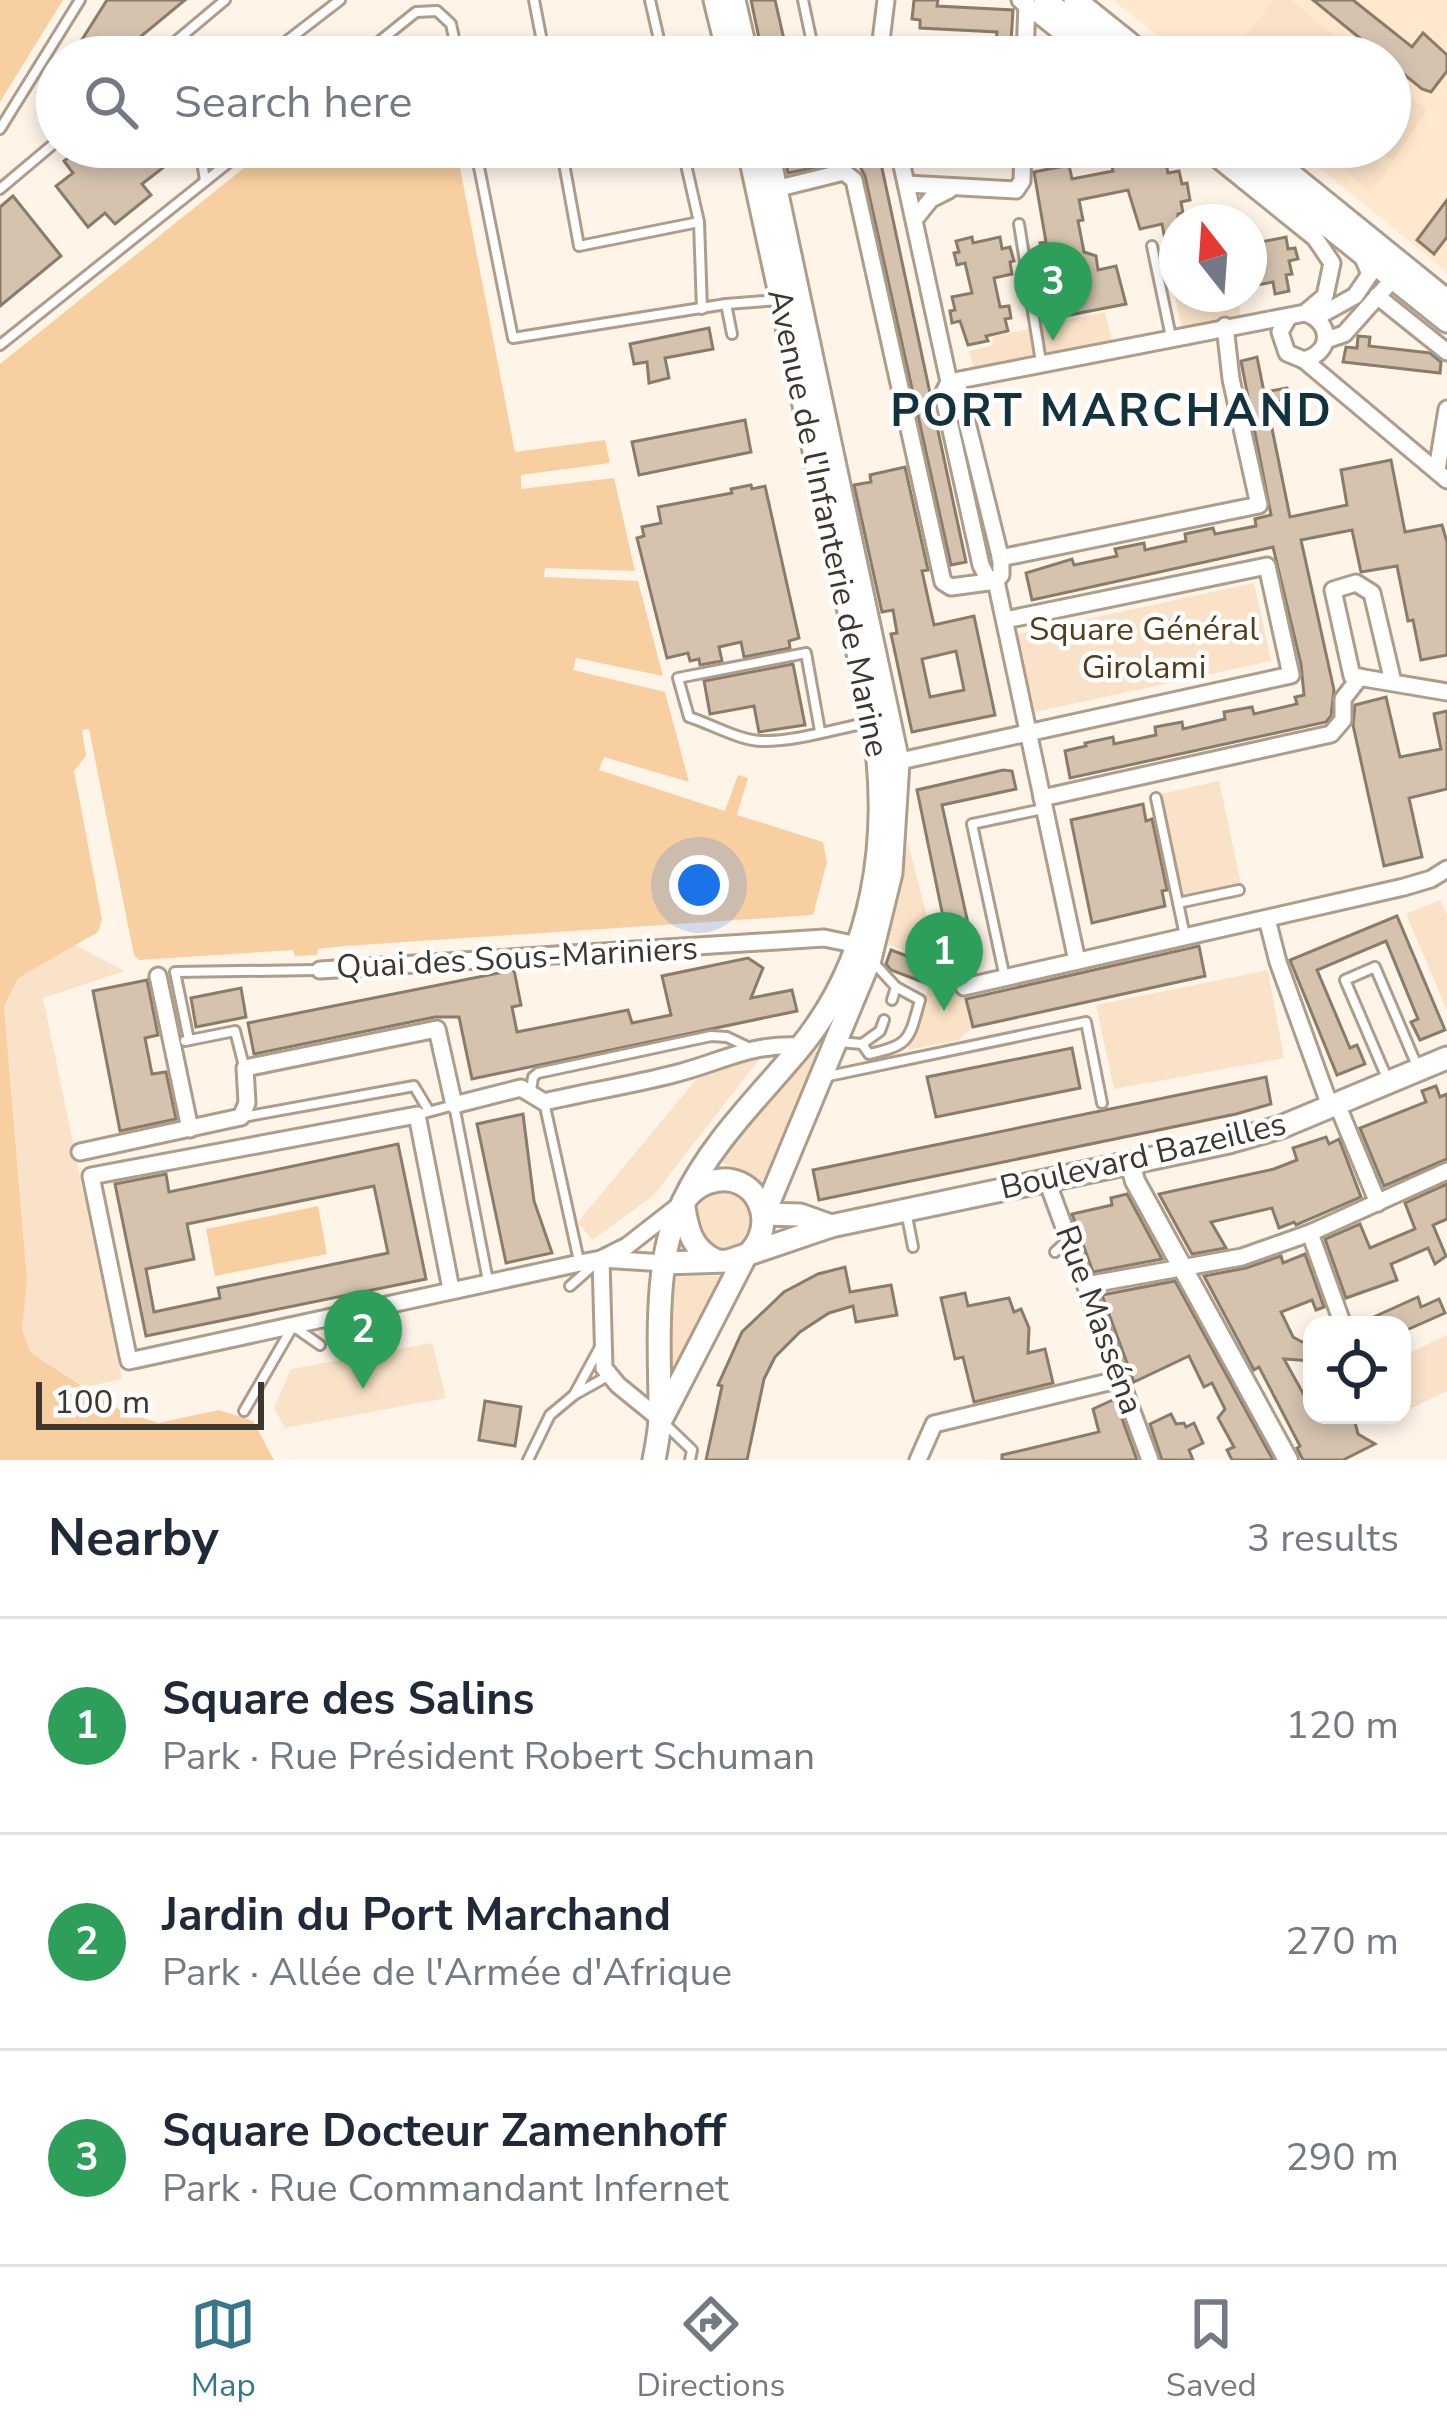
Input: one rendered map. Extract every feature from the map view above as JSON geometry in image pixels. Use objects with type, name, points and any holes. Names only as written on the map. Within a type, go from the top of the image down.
[{"type":"main road","points":[[716,0],[724,36]]},
{"type":"main road","points":[[734,0],[742,36]]},
{"type":"main road","points":[[1075,0],[1119,36]]},
{"type":"main road","points":[[1030,1],[1083,36]]},
{"type":"main road","name":"Avenue de l'Infanterie de Marine","points":[[762,168],[776,189],[781,300],[882,720]]},
{"type":"main road","name":"Avenue de l'Infanterie de Marine","points":[[764,1214],[837,1042],[891,873],[889,764],[882,720],[772,168]]},
{"type":"main road","points":[[1255,168],[1359,250],[1447,301]]},
{"type":"main road","points":[[1280,168],[1447,321]]},
{"type":"main road","name":"Avenue de l'Infanterie de Marine","points":[[661,1420],[659,1344],[665,1247],[682,1202],[699,1167],[801,1046],[864,952]]},
{"type":"main road","name":"Boulevard Bazeilles","points":[[745,1257],[831,1226],[1228,1142],[1447,1058]]},
{"type":"main road","points":[[778,1180],[800,1215]]},
{"type":"main road","points":[[654,1460],[661,1420],[745,1257],[761,1239],[764,1214],[754,1195],[730,1181],[704,1184],[682,1202],[693,1242],[715,1261]]},
{"type":"main road","points":[[764,1214],[800,1215],[831,1226]]},
{"type":"main road","points":[[665,1263],[745,1257]]},
{"type":"street","points":[[882,36],[886,0]]},
{"type":"street","points":[[1027,36],[1030,1]]},
{"type":"street","points":[[1030,1],[1068,36]]},
{"type":"street","points":[[776,189],[844,172],[854,179],[943,582],[951,587],[996,580],[1001,575],[1000,558],[959,391],[949,382],[903,168]]},
{"type":"street","points":[[907,184],[1016,190],[1022,168]]},
{"type":"street","points":[[1228,168],[1315,238],[1332,263],[1325,296],[1292,320],[1287,353],[1316,351],[1344,334],[1377,296],[1385,265]]},
{"type":"street","points":[[914,220],[931,199],[952,188]]},
{"type":"street","points":[[949,382],[1225,326],[1292,320],[1355,296],[1385,265]]},
{"type":"street","points":[[1377,296],[1447,352]]},
{"type":"street","points":[[1292,320],[1326,331],[1316,351],[1326,380],[1442,475]]},
{"type":"street","points":[[1000,558],[1259,505],[1225,326]]},
{"type":"street","points":[[949,382],[943,394],[981,566],[987,577],[996,580]]},
{"type":"street","points":[[1442,475],[1447,410]]},
{"type":"street","points":[[889,764],[1291,675],[1267,566],[1005,620]]},
{"type":"street","points":[[996,580],[1077,961]]},
{"type":"street","points":[[1393,682],[1372,593],[1356,583],[1333,590],[1352,676],[1447,692]]},
{"type":"street","points":[[1043,803],[1331,734],[1342,721],[1343,699],[1360,677]]},
{"type":"street","points":[[964,987],[1404,887],[1447,868]]},
{"type":"street","points":[[1267,919],[1277,962],[1378,1203]]},
{"type":"street","name":"Quai des Sous-Mariniers","points":[[320,970],[824,938],[864,952]]},
{"type":"street","points":[[166,974],[190,1129]]},
{"type":"street","points":[[80,1152],[241,1118],[248,1103],[245,1068],[437,1029],[454,1105],[521,1088],[538,1098],[679,1073],[750,1048],[776,1043],[801,1046]]},
{"type":"street","points":[[451,1289],[423,1113],[92,1176],[129,1361],[601,1259],[665,1263]]},
{"type":"street","points":[[1130,1163],[1288,1460]]},
{"type":"street","points":[[1085,1285],[1242,1257],[1310,1233],[1447,1171]]},
{"type":"street","name":"Rue Masséna","points":[[1047,1181],[1150,1460]]},
{"type":"street","points":[[601,1259],[627,1246],[682,1202]]},
{"type":"street","points":[[1310,1233],[1340,1316]]},
{"type":"street","points":[[601,1259],[604,1368],[661,1420]]},
{"type":"street","points":[[919,1460],[934,1424],[994,1415],[1120,1379]]},
{"type":"lane","points":[[58,36],[80,0]]},
{"type":"lane","points":[[183,36],[226,0]]},
{"type":"lane","points":[[293,36],[340,0]]},
{"type":"lane","points":[[535,0],[541,36]]},
{"type":"lane","points":[[650,0],[658,36]]},
{"type":"lane","points":[[803,0],[811,36]]},
{"type":"lane","points":[[386,36],[416,12],[437,11],[451,24],[454,36]]},
{"type":"lane","points":[[0,129],[36,71]]},
{"type":"lane","points":[[0,189],[36,159]]},
{"type":"lane","points":[[203,168],[205,181]]},
{"type":"lane","points":[[0,345],[221,168]]},
{"type":"lane","points":[[479,168],[513,338],[727,304],[781,300]]},
{"type":"lane","points":[[565,168],[579,245],[699,222]]},
{"type":"lane","points":[[687,168],[699,222],[706,308]]},
{"type":"lane","points":[[1019,224],[1042,363]]},
{"type":"lane","points":[[1152,246],[1171,337]]},
{"type":"lane","points":[[727,304],[732,334]]},
{"type":"lane","points":[[820,731],[806,653],[678,678],[689,717],[761,742],[882,720]]},
{"type":"lane","points":[[1156,798],[1185,937]]},
{"type":"lane","points":[[1005,978],[972,824],[1043,803]]},
{"type":"lane","points":[[1178,903],[1239,890]]},
{"type":"lane","points":[[862,1044],[869,1054],[897,1048],[909,1039],[920,1000],[896,987],[864,952]]},
{"type":"lane","points":[[1389,1082],[1345,980],[1375,967],[1419,1070]]},
{"type":"lane","name":"Quai des Sous-Mariniers","points":[[166,974],[320,970]]},
{"type":"lane","points":[[892,1000],[896,987]]},
{"type":"lane","points":[[837,1042],[862,1044],[880,1031],[884,1020]]},
{"type":"lane","points":[[822,1077],[1087,1022],[1102,1103]]},
{"type":"lane","points":[[180,1042],[235,1031],[245,1068]]},
{"type":"lane","points":[[580,1263],[533,1076],[711,1036],[727,1037],[750,1048]]},
{"type":"lane","points":[[241,1118],[414,1086],[423,1113],[454,1105],[488,1282]]},
{"type":"lane","points":[[906,1210],[913,1247]]},
{"type":"lane","points":[[1055,1252],[1069,1239]]},
{"type":"lane","points":[[570,1286],[601,1259]]},
{"type":"lane","points":[[244,1411],[293,1326],[320,1346]]},
{"type":"lane","points":[[574,1394],[603,1340]]},
{"type":"lane","points":[[528,1460],[550,1415],[574,1394],[608,1376]]},
{"type":"lane","points":[[661,1420],[692,1450],[690,1460]]},
{"type":"shaded area","points":[[0,0],[63,0],[41,36],[36,36],[36,44],[0,102]]},
{"type":"shaded area","points":[[1113,0],[1447,0],[1447,272],[1320,168],[1411,168],[1411,36],[1157,36]]},
{"type":"shaded area","points":[[244,168],[460,168],[515,452],[605,440],[610,463],[521,475],[521,489],[614,478],[635,571],[545,568],[544,577],[638,581],[663,676],[576,658],[573,670],[665,692],[689,782],[604,757],[599,770],[725,811],[738,775],[748,778],[737,815],[823,842],[827,862],[813,915],[345,946],[318,949],[317,955],[295,956],[293,950],[139,960],[134,955],[89,729],[82,730],[86,756],[74,771],[102,919],[98,932],[18,978],[4,1006],[27,1280],[22,1330],[31,1353],[120,1410],[158,1423],[219,1410],[253,1421],[274,1460],[0,1460],[0,364]]},
{"type":"shaded area","points":[[318,1206],[327,1254],[215,1276],[206,1229]]},
{"type":"green space","points":[[1274,0],[1291,0],[1335,36],[1245,36]]},
{"type":"green space","points":[[1411,97],[1427,110],[1411,134]]},
{"type":"green space","points":[[1342,168],[1387,171],[1371,192]]},
{"type":"green space","points":[[1105,312],[1114,349],[976,377],[969,351],[993,345],[992,337]]},
{"type":"green space","points":[[1178,312],[1240,312],[1242,323],[1183,334]]},
{"type":"green space","name":"Square Général Girolami","points":[[1254,583],[1271,661],[1035,712],[1018,634]]},
{"type":"green space","points":[[1219,781],[1241,884],[1183,897],[1161,794]]},
{"type":"green space","points":[[908,843],[938,959],[957,951],[973,1027],[959,1040],[908,1050],[937,961],[888,945]]},
{"type":"green space","points":[[1440,900],[1447,915],[1447,1010],[1406,914]]},
{"type":"green space","points":[[73,944],[125,971],[43,998],[122,1379],[85,1387],[31,1353],[22,1330],[27,1280],[4,1006],[17,978]]},
{"type":"green space","points":[[1268,970],[1284,1058],[1114,1089],[1096,1005]]},
{"type":"green space","points":[[801,1046],[831,1056],[773,1192],[709,1154]]},
{"type":"green space","points":[[765,1052],[653,1196],[592,1240],[578,1222],[709,1064]]},
{"type":"green space","points":[[724,1192],[744,1201],[753,1221],[744,1241],[724,1250],[704,1241],[695,1221],[704,1201]]},
{"type":"green space","points":[[736,1275],[681,1380],[660,1377],[664,1277]]},
{"type":"green space","points":[[1447,1335],[1447,1391],[1411,1409],[1411,1353]]},
{"type":"green space","points":[[432,1343],[446,1398],[285,1428],[274,1408],[291,1369]]},
{"type":"building","points":[[107,0],[185,0],[141,36],[84,36]]},
{"type":"building","points":[[751,0],[775,0],[783,36],[759,36]]},
{"type":"building","points":[[914,0],[938,0],[937,6],[1013,10],[1011,36],[920,28],[920,20],[912,19]]},
{"type":"building","points":[[1313,0],[1353,0],[1398,36],[1357,36]]},
{"type":"building","points":[[1423,33],[1447,55],[1447,71],[1431,92],[1411,80],[1411,46]]},
{"type":"building","points":[[69,168],[163,168],[142,184],[151,195],[115,224],[105,213],[88,227],[56,186],[73,173]]},
{"type":"building","points":[[861,168],[882,168],[966,562],[951,565]]},
{"type":"building","points":[[1070,168],[1072,179],[1112,168],[1167,168],[1168,173],[1179,171],[1190,200],[1159,204],[1159,225],[1140,229],[1128,190],[1079,200],[1084,252],[1096,256],[1098,270],[1116,266],[1126,304],[1064,316],[1055,303],[1050,304],[1034,172]]},
{"type":"building","points":[[13,196],[61,256],[0,306],[0,207]]},
{"type":"building","points":[[1447,200],[1447,237],[1434,254],[1417,240]]},
{"type":"building","points":[[972,237],[973,243],[1000,237],[1002,249],[1010,247],[1014,261],[1010,262],[1012,274],[994,278],[1000,307],[1009,306],[1008,331],[968,345],[960,321],[952,323],[950,311],[955,310],[952,297],[972,293],[965,263],[957,265],[954,253],[959,252],[956,241]]},
{"type":"building","points":[[1286,237],[1288,249],[1295,248],[1298,259],[1289,261],[1289,291],[1275,294],[1273,282],[1267,283],[1267,241]]},
{"type":"building","points":[[709,328],[713,349],[665,358],[669,378],[649,383],[647,362],[634,364],[630,344]]},
{"type":"building","points":[[1358,336],[1370,337],[1369,346],[1430,353],[1441,362],[1440,373],[1343,362],[1346,347],[1357,348]]},
{"type":"building","points":[[1257,357],[1264,392],[1287,388],[1290,399],[1267,404],[1290,517],[1347,505],[1341,470],[1391,460],[1405,532],[1442,525],[1447,542],[1447,655],[1421,660],[1397,566],[1361,572],[1352,530],[1301,540],[1334,690],[1326,722],[1070,778],[1065,751],[1085,743],[1113,737],[1114,744],[1156,735],[1155,727],[1182,722],[1183,729],[1225,719],[1224,712],[1252,707],[1254,714],[1297,704],[1295,697],[1304,695],[1273,547],[1032,600],[1026,573],[1072,559],[1074,565],[1117,556],[1115,549],[1144,543],[1145,550],[1186,541],[1185,534],[1213,528],[1215,534],[1256,526],[1255,519],[1271,515],[1241,361]]},
{"type":"building","points":[[745,420],[751,452],[639,475],[632,442]]},
{"type":"building","points":[[905,467],[928,570],[922,571],[934,625],[974,616],[995,715],[912,732],[891,634],[897,633],[893,610],[882,612],[854,485],[871,482],[870,475]],"holes":[[[956,651],[964,690],[930,697],[922,659]]]},
{"type":"building","points":[[751,485],[752,489],[765,486],[799,638],[789,641],[790,648],[744,657],[741,642],[719,647],[722,661],[700,665],[699,659],[690,661],[688,653],[667,658],[637,538],[644,536],[642,527],[661,523],[658,507]]},
{"type":"building","points":[[793,664],[805,725],[759,732],[754,706],[710,714],[704,681]]},
{"type":"building","points":[[1386,697],[1400,757],[1441,749],[1434,714],[1447,711],[1447,789],[1409,798],[1422,857],[1384,866],[1353,725],[1355,705]]},
{"type":"building","points":[[1012,771],[1016,789],[942,805],[969,928],[968,937],[948,941],[917,790]]},
{"type":"building","points":[[1143,804],[1146,821],[1152,819],[1167,890],[1162,891],[1165,906],[1092,923],[1071,820]]},
{"type":"building","points":[[1397,916],[1445,1030],[1420,1040],[1411,1022],[1418,1019],[1386,941],[1317,970],[1350,1048],[1357,1045],[1365,1064],[1337,1075],[1290,960]]},
{"type":"building","points":[[1199,946],[1205,976],[973,1027],[966,999]]},
{"type":"building","points":[[891,950],[934,966],[928,984],[891,970],[886,964]]},
{"type":"building","points":[[748,958],[763,968],[751,998],[792,990],[797,1011],[472,1079],[459,1017],[435,1017],[254,1054],[248,1023],[514,970],[521,1005],[512,1007],[517,1032],[628,1010],[632,1023],[671,1015],[662,976]]},
{"type":"building","points":[[147,980],[158,1035],[145,1038],[152,1074],[166,1072],[176,1119],[120,1131],[93,991]]},
{"type":"building","points":[[241,988],[246,1017],[196,1027],[191,998]]},
{"type":"building","points":[[1072,1048],[1080,1088],[936,1117],[927,1077]]},
{"type":"building","points":[[1266,1077],[1271,1104],[1236,1114],[819,1200],[813,1170]]},
{"type":"building","points":[[1436,1086],[1440,1097],[1447,1094],[1447,1159],[1384,1186],[1360,1128],[1426,1102],[1422,1091]]},
{"type":"building","points":[[523,1114],[534,1201],[552,1253],[506,1263],[477,1124]]},
{"type":"building","points":[[1326,1137],[1329,1144],[1339,1139],[1361,1197],[1279,1228],[1272,1208],[1211,1222],[1226,1248],[1192,1254],[1159,1194],[1274,1169],[1297,1160],[1293,1148]]},
{"type":"building","points":[[398,1144],[426,1279],[146,1336],[115,1184],[166,1174],[169,1192]],"holes":[[[374,1186],[388,1253],[218,1288],[220,1298],[154,1312],[146,1269],[194,1259],[187,1224]]]},
{"type":"building","points":[[1447,1184],[1447,1219],[1433,1225],[1446,1256],[1435,1264],[1428,1248],[1391,1264],[1397,1280],[1346,1298],[1325,1239],[1360,1224],[1370,1248],[1415,1229],[1405,1203]]},
{"type":"building","points":[[1127,1194],[1162,1259],[1093,1272],[1072,1214],[1112,1205],[1111,1198]]},
{"type":"building","points":[[1305,1254],[1324,1307],[1316,1310],[1312,1300],[1281,1312],[1293,1337],[1303,1342],[1303,1360],[1284,1359],[1303,1393],[1303,1424],[1355,1424],[1358,1434],[1375,1444],[1343,1460],[1303,1460],[1259,1367],[1254,1370],[1204,1276],[1281,1256],[1283,1263]]},
{"type":"building","points":[[845,1267],[850,1292],[891,1285],[897,1315],[856,1322],[853,1306],[829,1313],[800,1332],[775,1357],[764,1379],[747,1460],[706,1460],[722,1386],[718,1385],[742,1332],[784,1292],[818,1274]]},
{"type":"building","points":[[1175,1281],[1273,1460],[1232,1460],[1227,1450],[1234,1447],[1218,1418],[1225,1409],[1212,1383],[1204,1387],[1189,1356],[1134,1382],[1102,1295]]},
{"type":"building","points":[[965,1293],[968,1306],[1009,1298],[1014,1312],[1021,1309],[1029,1328],[1028,1353],[1045,1349],[1053,1383],[974,1402],[963,1357],[955,1359],[941,1298]]},
{"type":"building","points":[[1418,1297],[1421,1307],[1439,1299],[1445,1313],[1411,1328],[1411,1316],[1376,1316]]},
{"type":"building","points":[[1115,1399],[1137,1460],[1002,1460],[1002,1455],[1099,1432],[1093,1409]]},
{"type":"building","points":[[485,1401],[521,1407],[515,1446],[479,1440]]},
{"type":"building","points":[[1171,1414],[1176,1424],[1194,1423],[1203,1443],[1189,1450],[1193,1460],[1162,1460],[1150,1424]]},
{"type":"place","name":"Square Docteur Zamenhoff","points":[[1053,341]]},
{"type":"place","name":"Square des Salins","points":[[944,1011]]},
{"type":"place","name":"Jardin du Port Marchand","points":[[363,1389]]},
{"type":"district","name":"PORT MARCHAND","points":[[1112,411]]}]
